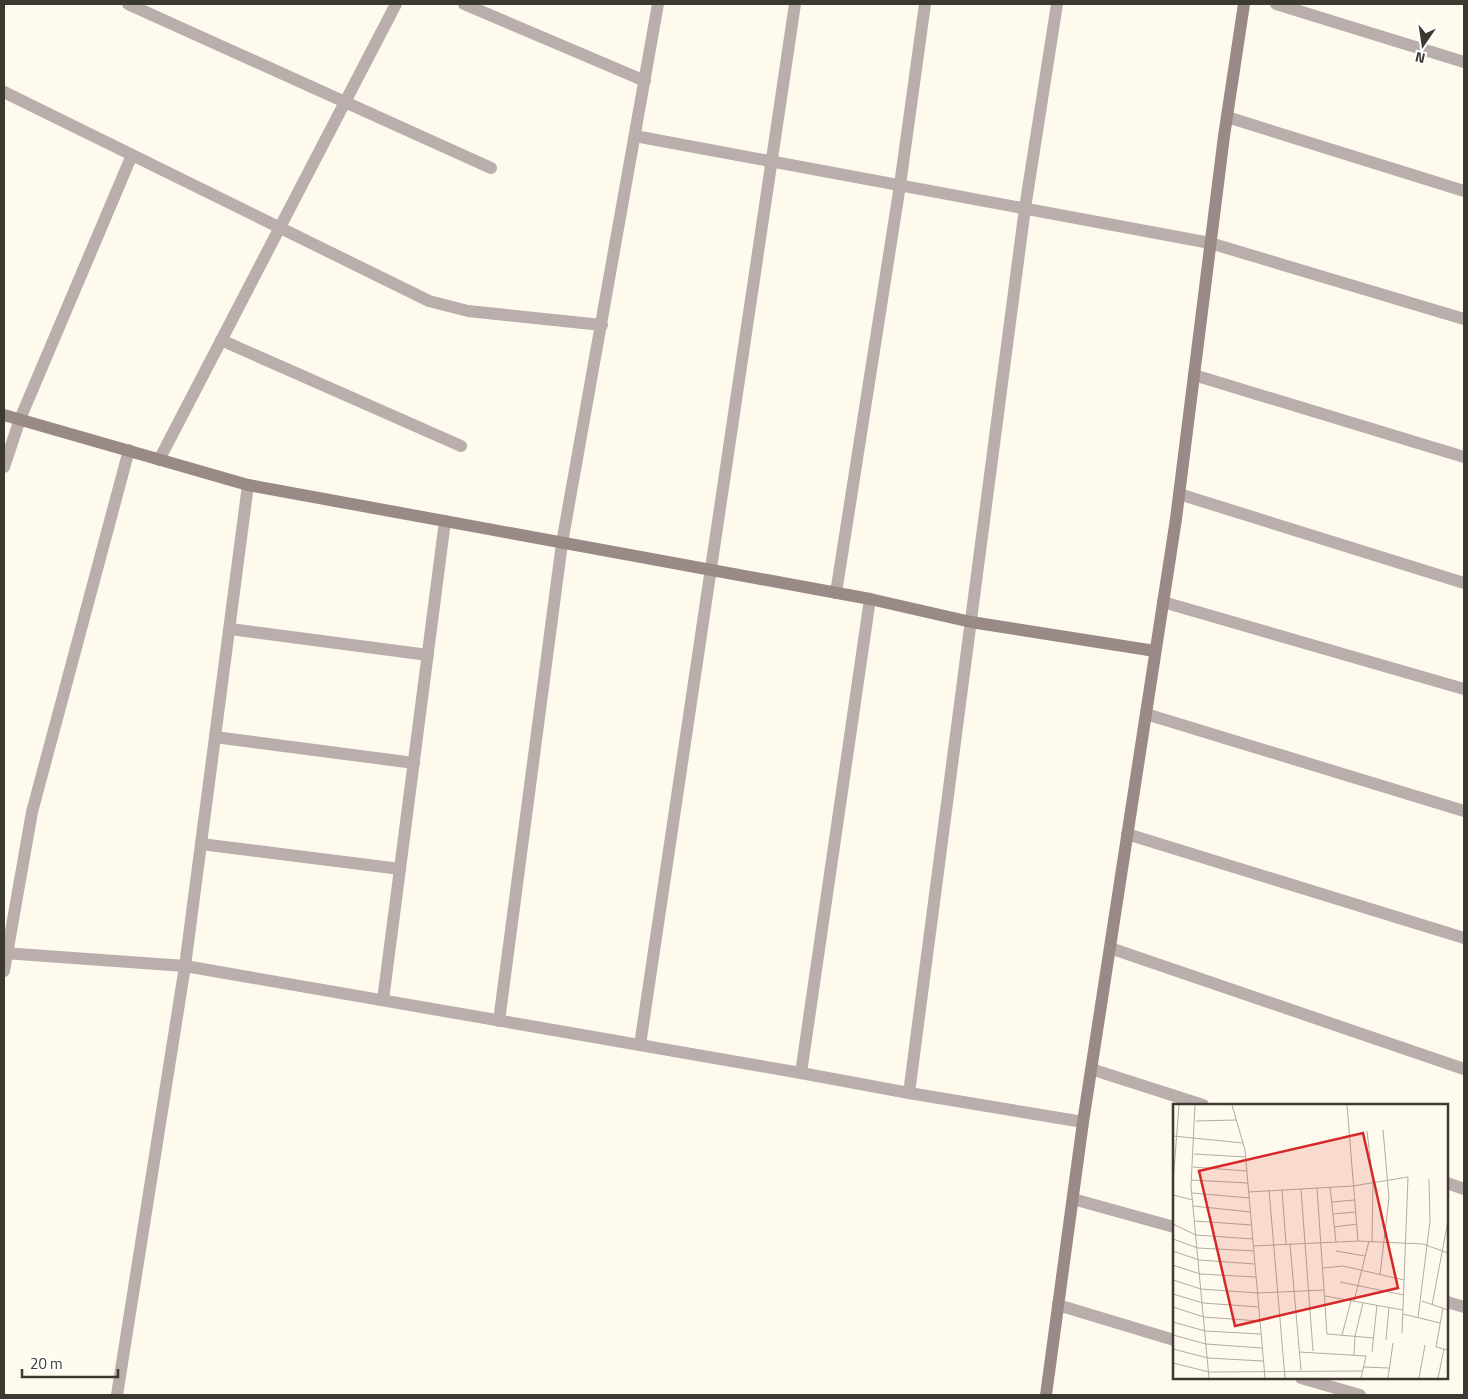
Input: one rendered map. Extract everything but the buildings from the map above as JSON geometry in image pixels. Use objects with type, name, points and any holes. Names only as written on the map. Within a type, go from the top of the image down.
[{"type":"street","points":[[128,4],[491,168]]},
{"type":"street","points":[[159,460],[396,4]]},
{"type":"street","points":[[464,4],[645,81]]},
{"type":"street","points":[[499,1020],[562,543],[658,4]]},
{"type":"street","points":[[640,1045],[795,4]]},
{"type":"street","points":[[836,593],[900,185],[925,4]]},
{"type":"street","points":[[909,1093],[1025,208],[1057,4]]},
{"type":"street","points":[[1046,1395],[1083,1122],[1179,494],[1210,243],[1244,4]]},
{"type":"street","points":[[1276,4],[1464,62]]},
{"type":"street","points":[[4,92],[429,301],[468,310],[602,325]]},
{"type":"street","points":[[1227,117],[1464,191]]},
{"type":"street","points":[[635,136],[1210,243],[1464,319]]},
{"type":"street","points":[[4,467],[20,419],[132,155]]},
{"type":"street","points":[[221,340],[461,446]]},
{"type":"street","points":[[1194,375],[1464,457]]},
{"type":"street","points":[[4,414],[248,485],[870,599],[971,622],[1155,651]]},
{"type":"street","points":[[4,971],[5,953],[32,812],[129,450]]},
{"type":"street","points":[[117,1395],[185,966],[248,485]]},
{"type":"street","points":[[1179,494],[1464,583]]},
{"type":"street","points":[[383,1000],[445,521]]},
{"type":"street","points":[[801,1073],[870,599]]},
{"type":"street","points":[[1163,602],[1464,690]]},
{"type":"street","points":[[230,629],[428,655]]},
{"type":"street","points":[[1146,714],[1464,811]]},
{"type":"street","points":[[216,737],[414,764]]},
{"type":"street","points":[[1127,834],[1464,938]]},
{"type":"street","points":[[201,844],[400,869]]},
{"type":"street","points":[[1110,948],[1464,1069]]},
{"type":"street","points":[[5,953],[185,966],[1083,1122]]},
{"type":"street","points":[[1091,1070],[1200,1104]]},
{"type":"street","points":[[1448,1183],[1464,1189]]},
{"type":"street","points":[[1073,1199],[1173,1227]]},
{"type":"street","points":[[1448,1302],[1464,1307]]},
{"type":"street","points":[[1058,1305],[1173,1340]]},
{"type":"street","points":[[1304,1379],[1360,1395]]}]
